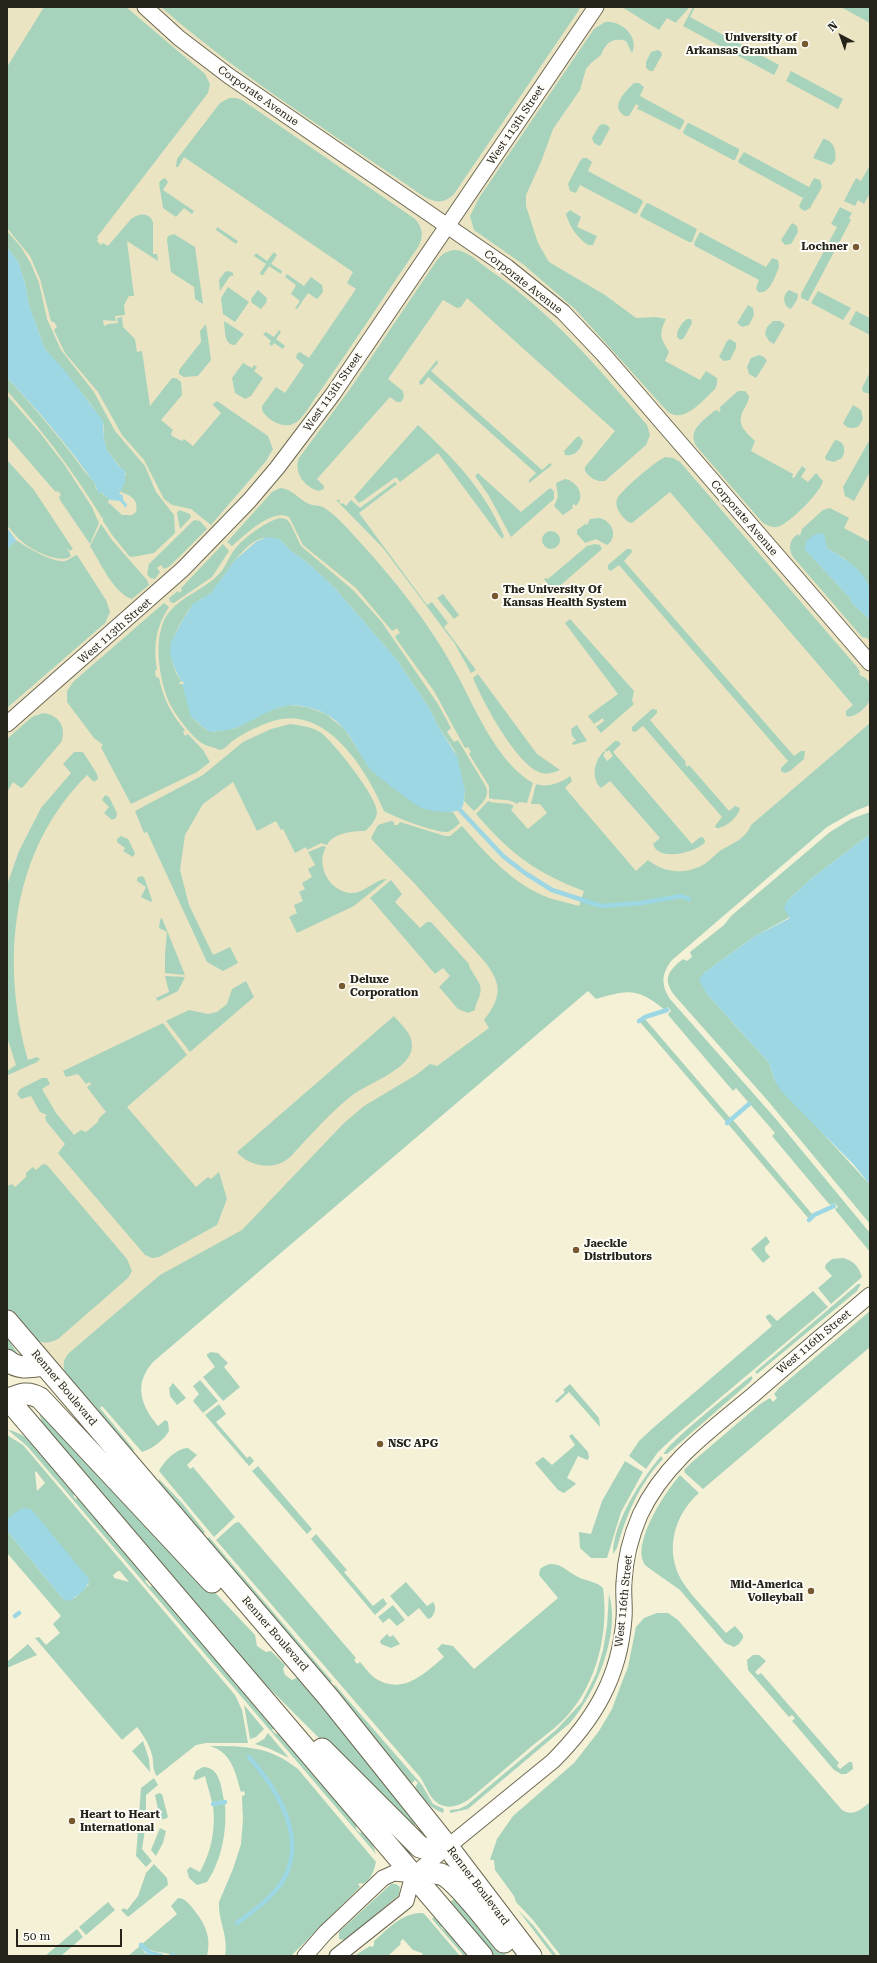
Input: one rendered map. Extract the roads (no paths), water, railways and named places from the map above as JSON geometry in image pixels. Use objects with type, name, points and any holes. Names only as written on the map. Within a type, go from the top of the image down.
[{"type":"main road","name":"Renner Boulevard","points":[[7,1322],[329,1698],[448,1847],[531,1956]]},
{"type":"main road","points":[[7,1360],[24,1368],[44,1364]]},
{"type":"main road","points":[[252,1608],[216,1586],[40,1398],[32,1393],[23,1393],[8,1398],[482,1956]]},
{"type":"main road","points":[[273,1711],[295,1721],[420,1847],[431,1850],[448,1847]]},
{"type":"main road","points":[[413,1875],[440,1874],[457,1886],[515,1956]]},
{"type":"street","name":"Corporate Avenue","points":[[145,7],[179,38],[229,76],[530,284],[578,328],[870,663]]},
{"type":"street","name":"West 113th Street","points":[[7,724],[158,592],[248,501],[295,446],[596,7]]},
{"type":"street","name":"West 116th Street","points":[[413,1875],[553,1761],[572,1743],[590,1720],[613,1675],[620,1648],[624,1619],[624,1582],[634,1531],[650,1497],[666,1474],[688,1449],[870,1295]]},
{"type":"street","points":[[305,1956],[325,1933],[383,1878],[394,1873],[413,1875],[406,1901],[337,1956]]},
{"type":"water","points":[[7,247],[18,261],[25,283],[29,305],[45,349],[66,372],[103,421],[104,439],[107,450],[119,466],[125,471],[125,482],[119,494],[123,495],[123,500],[127,504],[126,508],[120,501],[110,500],[102,493],[98,492],[96,485],[75,456],[31,403],[7,378]]},
{"type":"water","points":[[8,529],[16,540],[7,550],[7,530]]},
{"type":"water","points":[[820,533],[824,534],[827,548],[854,566],[864,577],[870,591],[870,620],[852,603],[850,598],[805,550],[807,541]]},
{"type":"water","points":[[268,537],[280,539],[290,550],[309,564],[335,588],[397,660],[430,709],[438,726],[457,756],[465,791],[463,806],[460,810],[451,812],[435,811],[421,808],[411,802],[370,769],[345,730],[335,720],[314,709],[293,705],[284,706],[268,712],[236,728],[209,732],[191,717],[182,684],[185,683],[181,681],[174,667],[170,654],[171,642],[193,604],[211,593],[235,560],[257,541]]},
{"type":"water","points":[[870,834],[870,1185],[854,1165],[781,1091],[775,1081],[769,1063],[707,994],[699,980],[704,973],[755,936],[790,918],[784,908],[787,901],[812,878]]},
{"type":"water","points":[[27,1508],[32,1510],[89,1579],[85,1589],[69,1601],[63,1599],[7,1531],[8,1518],[20,1509]]},
{"type":"waterway","points":[[460,810],[503,856],[525,873],[552,890],[601,906],[641,903],[681,896],[689,899]]},
{"type":"waterway","points":[[639,1021],[645,1017],[667,1010]]},
{"type":"waterway","points":[[727,1123],[749,1104]]},
{"type":"waterway","points":[[809,1220],[814,1215],[834,1206]]},
{"type":"waterway","points":[[15,1616],[19,1613]]},
{"type":"waterway","points":[[237,1923],[273,1894],[278,1888],[289,1866],[292,1849],[291,1832],[279,1799],[270,1784],[249,1757]]},
{"type":"waterway","points":[[213,1804],[225,1802]]},
{"type":"waterway","points":[[141,1945],[150,1953],[162,1956]]},
{"type":"place","name":"University of Arkansas Grantham","points":[[805,44]]},
{"type":"place","name":"Lochner","points":[[856,247]]},
{"type":"place","name":"The University Of Kansas Health System","points":[[495,596]]},
{"type":"place","name":"Deluxe Corporation","points":[[342,986]]},
{"type":"place","name":"Jaeckle Distributors","points":[[576,1250]]},
{"type":"place","name":"NSC APG","points":[[380,1444]]},
{"type":"place","name":"Mid-America Volleyball","points":[[811,1591]]},
{"type":"place","name":"Heart to Heart International","points":[[72,1821]]}]
